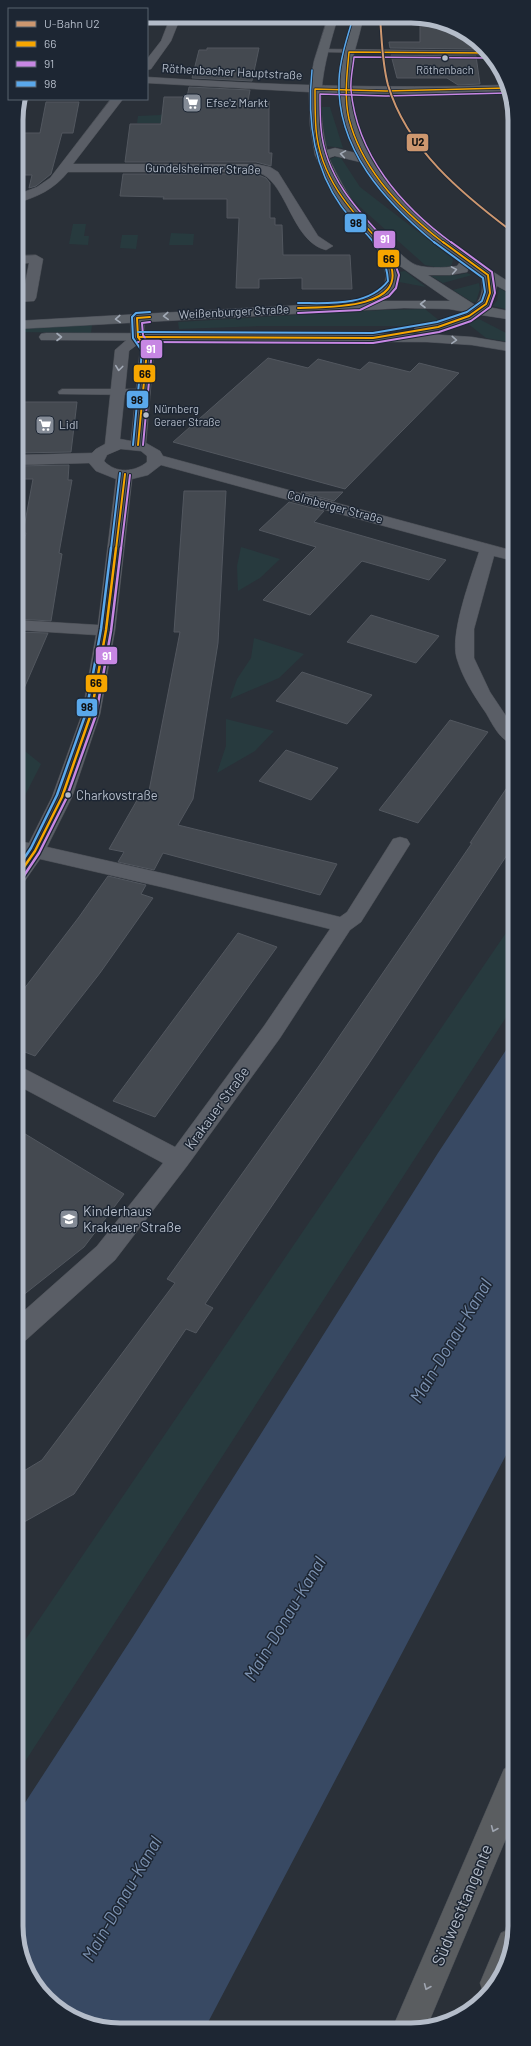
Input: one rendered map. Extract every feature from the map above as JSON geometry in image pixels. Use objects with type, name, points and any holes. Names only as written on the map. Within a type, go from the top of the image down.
[{"type":"highway","name":"Südwesttangente","points":[[412,2023],[508,1796]]},
{"type":"main road","points":[[331,23],[323,51],[315,89],[316,130],[321,155],[338,193],[351,211],[385,247],[410,267],[453,298],[475,310],[508,321]]},
{"type":"main road","points":[[357,23],[349,52],[344,90],[351,128],[365,159],[398,204],[429,232],[467,261],[508,287]]},
{"type":"main road","points":[[321,155],[335,152],[365,159]]},
{"type":"main road","points":[[358,305],[379,296],[392,286],[394,275],[385,247]]},
{"type":"main road","points":[[410,267],[430,271],[453,271],[462,269],[467,261]]},
{"type":"main road","points":[[373,338],[452,324],[469,316],[475,310],[486,304],[489,298],[490,283],[488,275]]},
{"type":"main road","name":"Weißenburger Straße","points":[[23,325],[358,305],[439,304],[475,310]]},
{"type":"main road","name":"Weißenburger Straße","points":[[23,337],[373,338],[452,340],[508,347]]},
{"type":"street","points":[[148,66],[166,41],[173,23]]},
{"type":"street","points":[[153,40],[166,41]]},
{"type":"street","name":"Röthenbacher Hauptstraße","points":[[148,80],[344,90],[503,88]]},
{"type":"street","points":[[23,196],[48,186],[64,168],[116,100]]},
{"type":"street","name":"Gundelsheimer Straße","points":[[64,168],[256,168],[266,170],[274,175],[313,239],[326,246]]},
{"type":"street","points":[[23,260],[36,260],[30,298],[23,298]]},
{"type":"street","points":[[137,318],[138,337],[147,350],[138,445]]},
{"type":"street","points":[[112,446],[116,392],[122,350],[138,337]]},
{"type":"street","points":[[129,444],[138,445],[151,450],[156,459],[147,470],[125,474],[104,470],[96,462],[99,453],[112,446],[129,444]]},
{"type":"street","points":[[23,460],[97,458]]},
{"type":"street","name":"Colmberger Straße","points":[[156,459],[508,554]]},
{"type":"street","points":[[125,474],[106,630],[92,714],[62,796],[26,849],[343,925]]},
{"type":"street","points":[[488,549],[465,629],[465,658],[481,692],[508,732]]},
{"type":"street","points":[[23,626],[106,630]]},
{"type":"street","name":"Krakauer Straße","points":[[23,1078],[179,1160],[272,1032],[343,925],[354,917],[397,852],[400,844]]},
{"type":"street","points":[[23,1327],[106,1253],[179,1160]]},
{"type":"lane","points":[[323,51],[481,53]]},
{"type":"lane","points":[[62,392],[142,392]]},
{"type":"green space","points":[[321,107],[330,107],[343,148],[326,146]]},
{"type":"green space","points":[[168,112],[180,123],[137,123],[138,116],[160,115]]},
{"type":"green space","points":[[335,157],[341,158],[360,187],[452,258],[453,261],[451,266],[440,268],[425,265],[359,206],[346,192],[330,159]]},
{"type":"green space","points":[[73,224],[86,224],[84,236],[89,236],[88,245],[69,244]]},
{"type":"green space","points":[[171,233],[194,234],[193,245],[169,245]]},
{"type":"green space","points":[[122,235],[138,235],[136,249],[120,248]]},
{"type":"green space","points":[[405,271],[426,287],[399,282],[399,272]]},
{"type":"green space","points":[[467,273],[472,275],[443,283],[431,276],[458,275]]},
{"type":"green space","points":[[479,283],[480,289],[476,302],[472,302],[453,290]]},
{"type":"green space","points":[[499,288],[508,293],[508,310],[492,306],[497,301]]},
{"type":"green space","points":[[425,309],[440,321],[415,326],[260,326],[179,329],[178,322],[384,310]]},
{"type":"green space","points":[[479,319],[508,334],[508,342],[486,338],[467,323]]},
{"type":"green space","points":[[92,325],[91,333],[23,332],[23,328]]},
{"type":"green space","points":[[241,547],[280,559],[260,578],[238,591],[237,566]]},
{"type":"green space","points":[[254,638],[304,654],[279,678],[230,699],[237,679],[251,658]]},
{"type":"green space","points":[[226,719],[274,731],[255,751],[217,773],[226,746]]},
{"type":"green space","points":[[23,750],[41,764],[23,799]]},
{"type":"green space","points":[[508,930],[508,1014],[23,1765],[23,1643]]},
{"type":"water","name":"Main-Donau-Kanal","points":[[508,1047],[508,1451],[208,2023],[114,2023],[95,2020],[83,2016],[71,2010],[51,1995],[33,1969],[26,1951],[23,1926],[23,1806],[134,1635],[438,1153]]},
{"type":"building","points":[[420,23],[448,30],[470,43],[474,49],[390,48],[389,42],[420,42]]},
{"type":"building","points":[[207,48],[259,48],[252,81],[192,78],[199,50],[207,50]]},
{"type":"building","points":[[391,55],[476,56],[480,84],[458,85],[447,78],[397,78]]},
{"type":"building","points":[[189,87],[250,90],[248,101],[269,101],[269,153],[272,153],[271,166],[256,162],[125,162],[130,124],[161,124],[164,97],[187,97]]},
{"type":"building","points":[[46,102],[79,102],[73,133],[62,133],[51,174],[36,186],[29,188],[32,175],[23,175],[23,133],[40,133]]},
{"type":"building","points":[[123,174],[256,174],[266,178],[270,183],[270,218],[275,218],[275,225],[282,225],[283,255],[350,255],[352,289],[302,289],[302,278],[259,279],[259,288],[236,288],[239,218],[227,218],[227,199],[163,199],[164,197],[120,196]]},
{"type":"building","points":[[268,358],[308,368],[318,359],[360,370],[369,362],[410,372],[419,363],[459,373],[345,489],[173,442]]},
{"type":"building","name":"Lidl","points":[[23,402],[77,402],[71,452],[23,453]]},
{"type":"building","points":[[69,465],[68,480],[72,480],[59,553],[62,554],[51,621],[23,619],[23,547],[26,533],[23,533],[33,479],[23,479],[23,466]]},
{"type":"building","points":[[184,491],[226,491],[218,643],[193,799],[178,825],[337,864],[320,895],[163,853],[154,870],[118,862],[124,852],[109,849],[140,795],[148,796],[180,632],[174,632]]},
{"type":"building","points":[[301,492],[343,492],[334,501]]},
{"type":"building","points":[[289,502],[324,511],[314,522],[446,560],[429,580],[362,561],[310,615],[263,600],[316,547],[259,530]]},
{"type":"building","points":[[371,615],[439,636],[416,663],[347,642]]},
{"type":"building","points":[[23,632],[48,633],[23,691]]},
{"type":"building","points":[[302,672],[372,695],[347,724],[276,701]]},
{"type":"building","points":[[450,720],[488,732],[418,823],[379,810]]},
{"type":"building","points":[[286,750],[338,768],[311,800],[259,781]]},
{"type":"building","points":[[508,786],[508,855],[368,1065],[205,1304],[213,1308],[196,1333],[186,1329],[74,1494],[23,1523],[23,1471],[42,1460],[175,1283],[167,1279],[319,1066],[472,843],[470,843]]},
{"type":"building","points":[[108,876],[146,885],[141,894],[153,898],[100,973],[35,1056],[23,1051],[23,990],[79,917]]},
{"type":"building","points":[[238,933],[277,947],[155,1117],[113,1101]]},
{"type":"building","points":[[23,1133],[124,1194],[84,1247],[23,1295]]},
{"type":"metro line","name":"U2","points":[[380,23],[383,60],[388,85],[408,130],[423,150],[456,186],[508,228]]},
{"type":"transit line","name":"98","points":[[138,332],[373,333],[437,322],[467,312],[482,301],[485,292],[483,278],[434,242],[410,221],[388,199],[369,175],[353,149],[343,120],[339,89],[341,62],[352,23]]},
{"type":"transit line","name":"66","points":[[138,337],[373,338],[438,327],[469,316],[486,304],[490,293],[488,275],[464,258],[416,219],[394,197],[374,173],[359,147],[349,118],[346,88],[349,52],[481,53]]},
{"type":"transit line","name":"91","points":[[138,342],[373,343],[439,332],[471,321],[490,307],[495,293],[492,272],[420,216],[404,202],[391,186],[378,169],[368,151],[354,112],[351,91],[354,57],[486,58]]},
{"type":"transit line","name":"98","points":[[298,303],[333,303],[360,299],[372,295],[382,289],[388,281],[387,269],[378,249],[372,240],[341,206],[323,175],[317,158],[310,124],[310,88],[312,70]]},
{"type":"transit line","name":"66","points":[[298,308],[358,305],[386,292],[392,286],[394,275],[385,247],[351,211],[338,193],[328,174],[321,155],[316,130],[315,89],[386,91],[503,88]]},
{"type":"transit line","name":"91","points":[[298,313],[360,310],[389,296],[396,288],[399,275],[389,244],[355,208],[342,190],[333,172],[326,154],[321,129],[320,94],[386,96],[504,93]]},
{"type":"transit line","name":"98","points":[[133,445],[142,351],[133,338],[132,317],[136,313],[150,312]]},
{"type":"transit line","name":"66","points":[[138,445],[147,350],[138,337],[137,318],[150,317]]},
{"type":"transit line","name":"91","points":[[143,445],[152,350],[143,335],[142,323],[150,322]]},
{"type":"transit line","name":"98","points":[[23,860],[31,848],[57,795],[86,713],[101,629],[120,473]]},
{"type":"transit line","name":"66","points":[[23,868],[35,851],[62,797],[91,714],[106,630],[125,474]]},
{"type":"transit line","name":"91","points":[[23,877],[39,853],[66,799],[96,715],[111,631],[130,475]]},
{"type":"place","name":"Röthenbach","points":[[445,58]]},
{"type":"place","name":"Efse'z Markt","points":[[192,103]]},
{"type":"place","name":"Nürnberg Geraer Straße","points":[[146,415]]},
{"type":"place","name":"Lidl","points":[[45,425]]},
{"type":"place","name":"Charkovstraße","points":[[68,795]]},
{"type":"place","name":"Kinderhaus Krakauer Straße","points":[[69,1219]]}]
